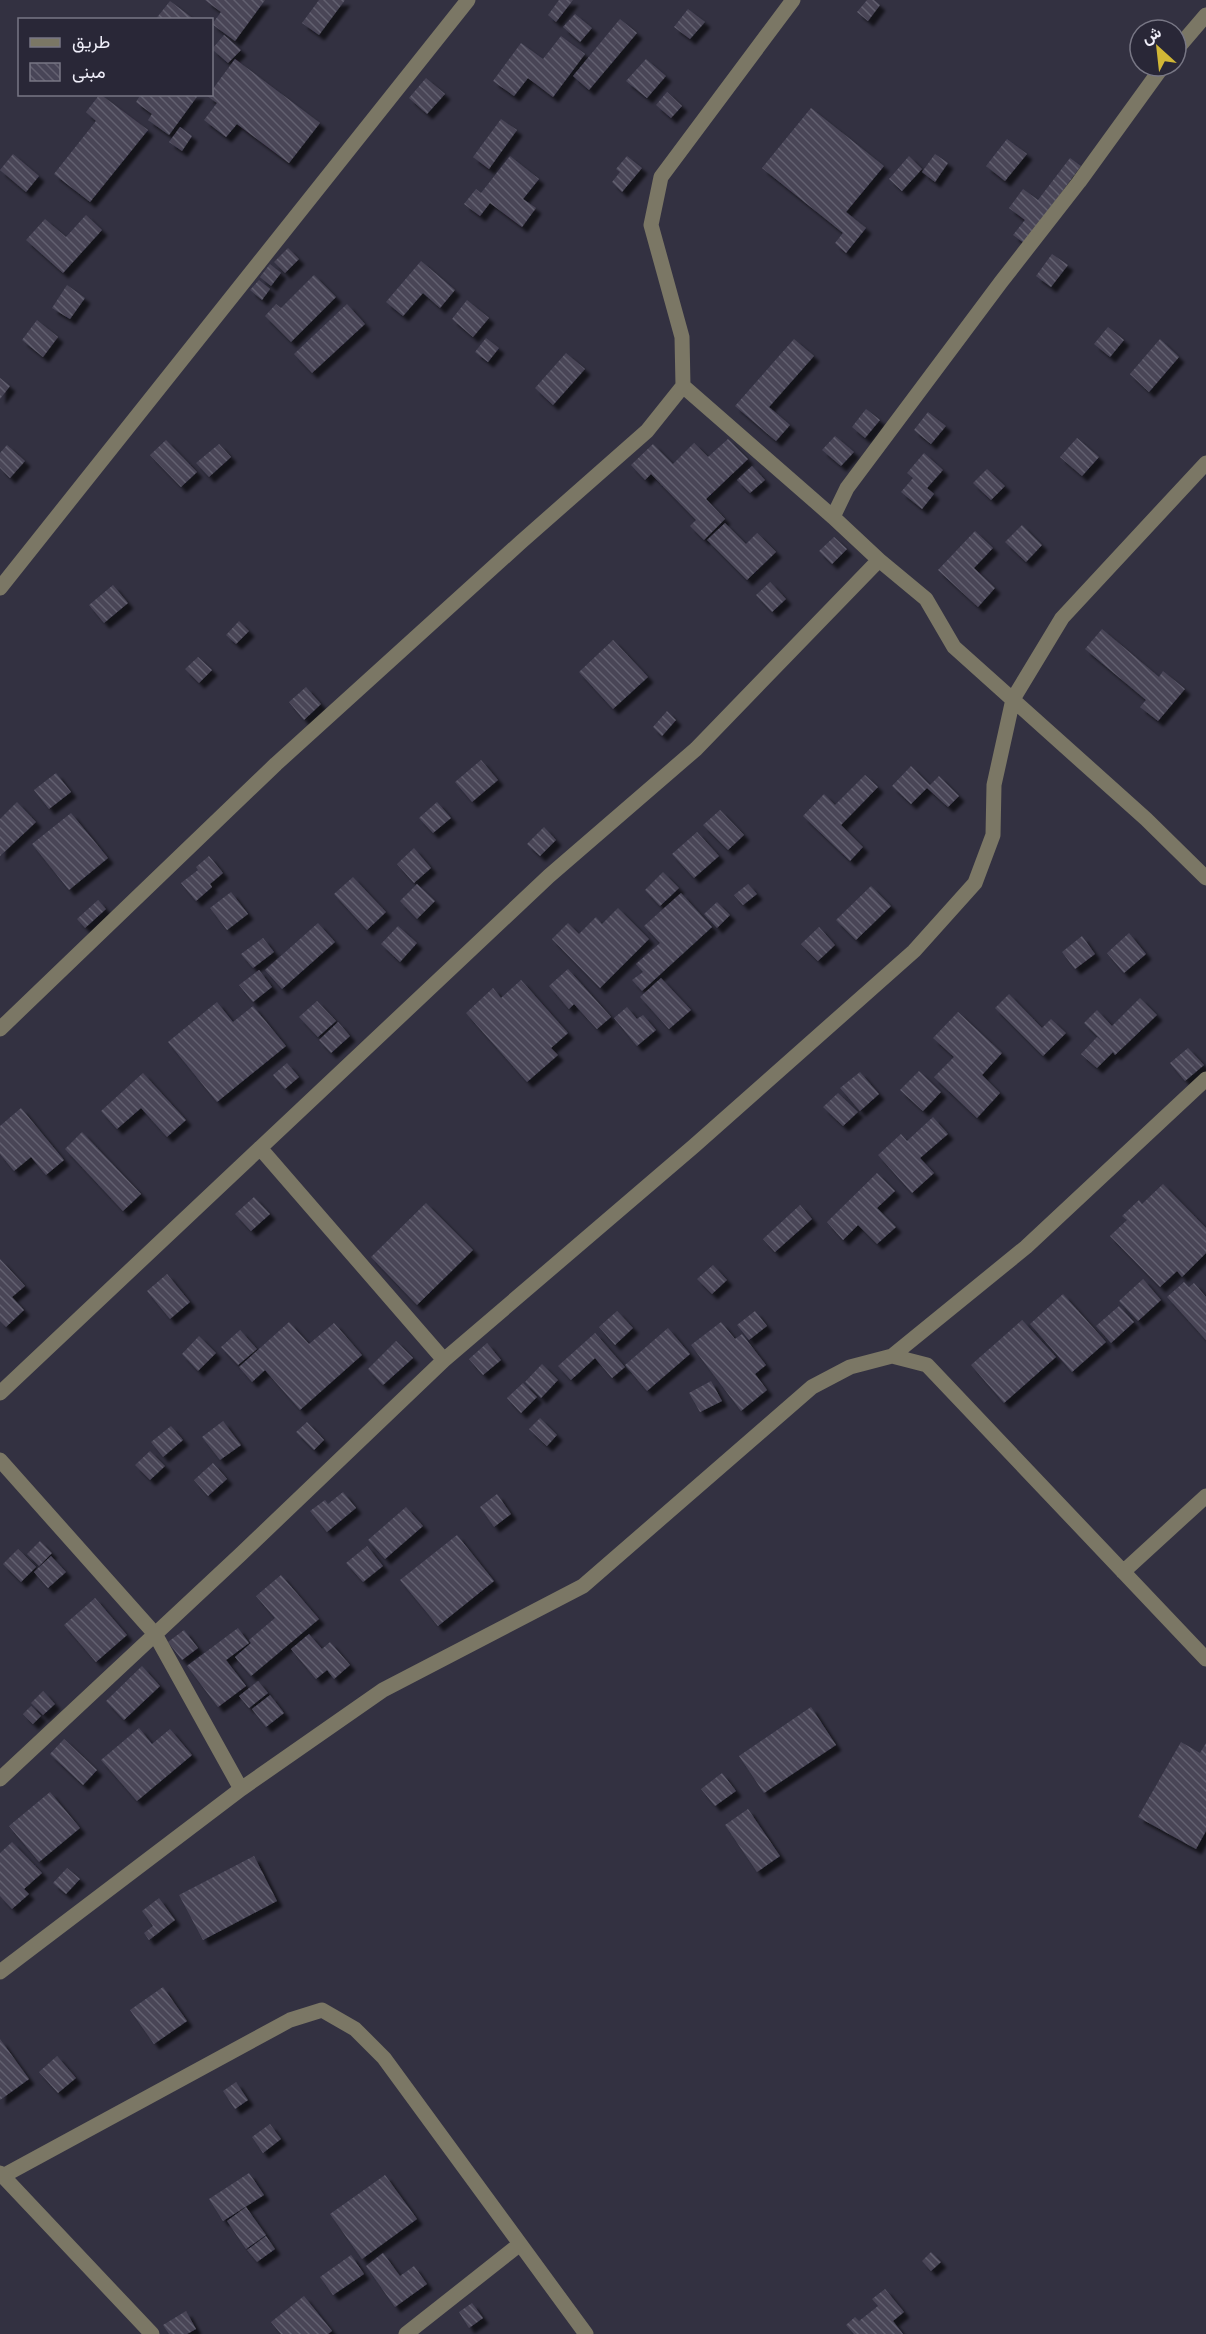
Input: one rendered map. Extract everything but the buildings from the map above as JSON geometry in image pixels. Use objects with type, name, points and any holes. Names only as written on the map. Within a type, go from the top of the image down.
[{"type":"street","points":[[0,588],[468,0]]},
{"type":"street","points":[[0,1029],[276,764],[520,542],[647,431],[683,386],[682,337],[651,225],[661,177],[793,0]]},
{"type":"street","points":[[1188,36],[1206,15]]},
{"type":"street","points":[[833,517],[847,488],[1079,182],[1154,78]]},
{"type":"street","points":[[683,386],[926,599],[954,647],[1146,819],[1206,878]]},
{"type":"street","points":[[0,1779],[444,1360],[694,1146],[914,951],[975,883],[993,835],[994,785],[1013,699],[1062,618],[1206,463]]},
{"type":"street","points":[[0,1393],[549,876],[696,749],[879,560]]},
{"type":"street","points":[[0,1972],[241,1789],[383,1690],[583,1586],[812,1387],[850,1367],[892,1356],[1026,1247],[1206,1079]]},
{"type":"street","points":[[260,1148],[444,1360]]},
{"type":"street","points":[[892,1356],[927,1365],[1206,1659]]},
{"type":"street","points":[[0,1460],[155,1634],[241,1789]]},
{"type":"street","points":[[1123,1572],[1206,1496]]},
{"type":"street","points":[[152,2334],[1,2174],[290,2020],[322,2010],[355,2029],[384,2058],[586,2334]]},
{"type":"street","points":[[406,2334],[520,2244]]}]
